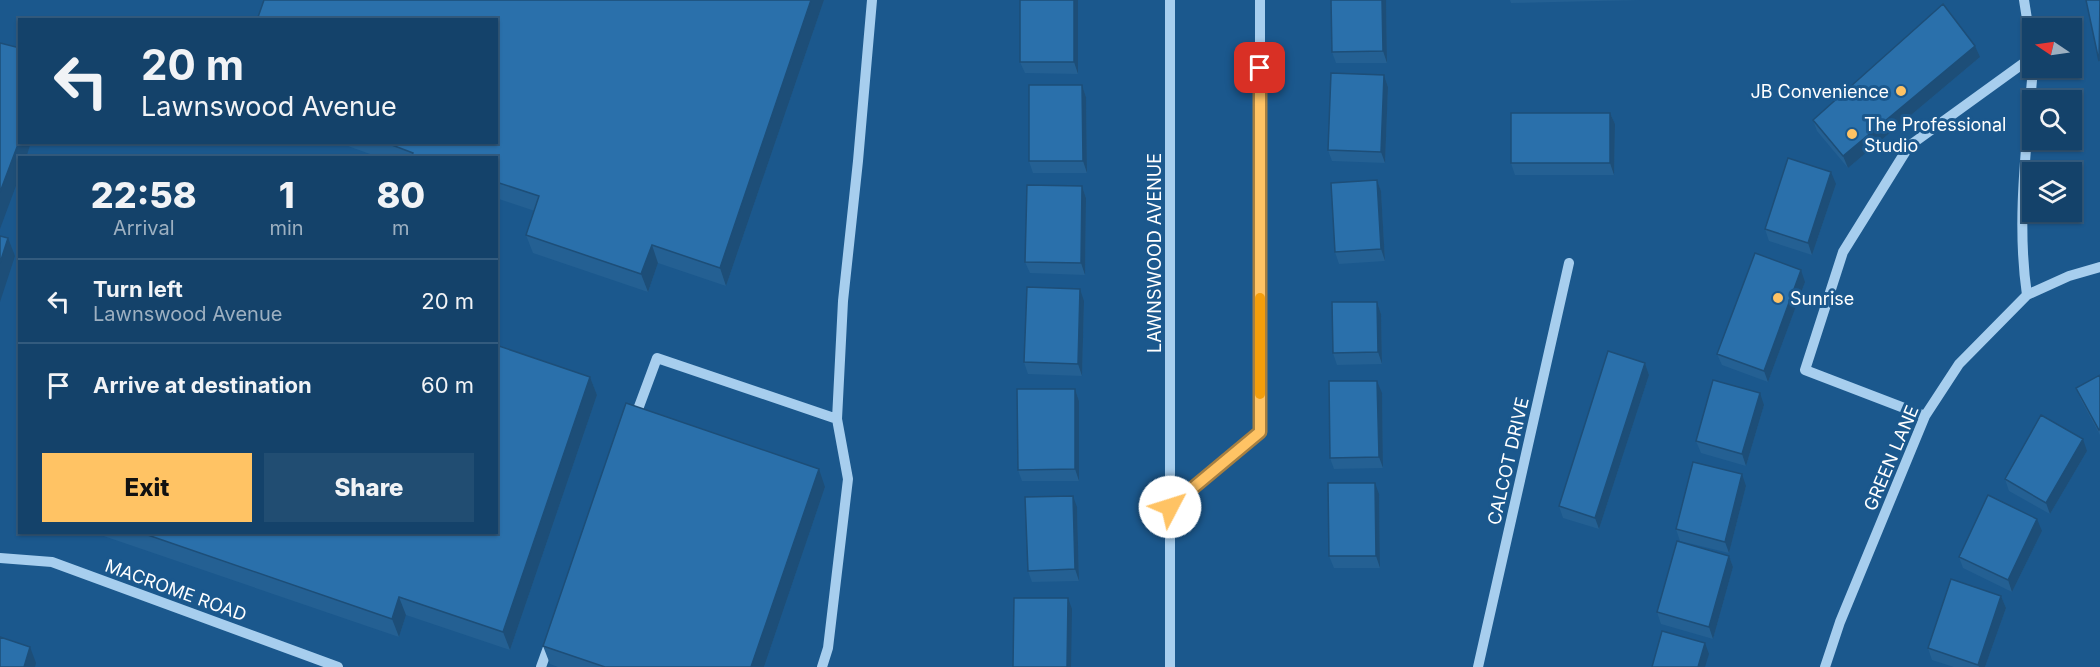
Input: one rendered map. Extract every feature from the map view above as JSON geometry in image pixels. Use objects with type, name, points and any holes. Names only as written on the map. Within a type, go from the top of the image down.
[{"type":"street","points":[[822,667],[828,648],[848,479],[837,418],[843,301],[872,0]]},
{"type":"street","name":"LAWNSWOOD AVENUE","points":[[1170,0],[1170,667]]},
{"type":"street","points":[[1170,507],[1260,432],[1260,0]]},
{"type":"street","points":[[2024,0],[2027,18]]},
{"type":"street","points":[[1925,416],[1805,370],[1843,252],[1909,146],[2022,64]]},
{"type":"street","points":[[2027,294],[2023,267],[2022,230],[2031,78]]},
{"type":"street","name":"CALCOT DRIVE","points":[[1478,667],[1569,262]]},
{"type":"street","name":"GREEN LANE","points":[[1825,667],[1840,622],[1925,416],[1959,364],[2027,294],[2069,276],[2100,267]]},
{"type":"street","points":[[628,435],[657,358],[837,418]]},
{"type":"street","name":"MACROME ROAD","points":[[0,558],[52,562],[338,667]]},
{"type":"street","points":[[541,667],[553,634]]},
{"type":"building","points":[[264,0],[811,0],[720,268],[652,245],[641,274],[526,235],[539,196],[498,183],[498,156],[412,156],[413,153],[389,144],[498,144],[498,18],[258,18]]},
{"type":"building","points":[[1020,0],[1074,0],[1074,62],[1020,62]]},
{"type":"building","points":[[1331,0],[1382,0],[1383,51],[1332,52]]},
{"type":"building","points":[[2086,0],[2100,0],[2099,61]]},
{"type":"building","points":[[1943,4],[1975,46],[1843,156],[1813,120]]},
{"type":"building","points":[[0,43],[18,48],[18,144],[0,192]]},
{"type":"building","points":[[1331,73],[1384,75],[1381,152],[1328,150]]},
{"type":"building","points":[[1029,85],[1082,85],[1083,161],[1029,161]]},
{"type":"building","points":[[1511,113],[1610,113],[1610,163],[1511,163]]},
{"type":"building","points":[[1788,158],[1831,172],[1808,243],[1765,229]]},
{"type":"building","points":[[1377,180],[1381,249],[1335,252],[1331,183]]},
{"type":"building","points":[[1027,185],[1082,186],[1081,263],[1025,262]]},
{"type":"building","points":[[0,236],[8,238],[0,263]]},
{"type":"building","points":[[1755,253],[1801,270],[1764,371],[1717,354]]},
{"type":"building","points":[[1027,287],[1080,289],[1078,364],[1024,362]]},
{"type":"building","points":[[1332,302],[1377,302],[1378,352],[1333,353]]},
{"type":"building","points":[[498,346],[590,377],[503,632],[399,597],[392,619],[145,534],[498,534]]},
{"type":"building","points":[[1608,351],[1645,363],[1595,518],[1559,506]]},
{"type":"building","points":[[2100,375],[2100,429],[2099,430],[2076,388]]},
{"type":"building","points":[[1713,380],[1760,393],[1742,454],[1696,441]]},
{"type":"building","points":[[1329,381],[1377,381],[1379,457],[1330,458]]},
{"type":"building","points":[[1017,389],[1075,389],[1075,469],[1018,470]]},
{"type":"building","points":[[626,403],[819,469],[751,667],[605,667],[543,646]]},
{"type":"building","points":[[2041,415],[2083,439],[2046,503],[2005,479]]},
{"type":"building","points":[[1693,462],[1742,474],[1725,542],[1676,529]]},
{"type":"building","points":[[1328,483],[1375,483],[1376,556],[1329,556]]},
{"type":"building","points":[[1988,495],[2037,519],[2008,580],[1959,557]]},
{"type":"building","points":[[1073,496],[1075,569],[1028,571],[1025,497]]},
{"type":"building","points":[[1677,541],[1729,556],[1709,627],[1657,612]]},
{"type":"building","points":[[1951,579],[2001,596],[1978,665],[1928,648]]},
{"type":"building","points":[[1014,598],[1068,598],[1067,667],[1013,667]]},
{"type":"building","points":[[1662,631],[1705,643],[1698,667],[1652,667]]},
{"type":"building","points":[[0,637],[30,647],[24,667],[0,667]]},
{"type":"slow traffic","points":[[1260,298],[1260,394]]},
{"type":"place","name":"JB Convenience","points":[[1901,91]]},
{"type":"place","name":"The Professional Studio","points":[[1852,134]]},
{"type":"place","name":"Sunrise","points":[[1778,298]]},
{"type":"route","points":[[1170,507],[1260,432],[1260,68]]}]
